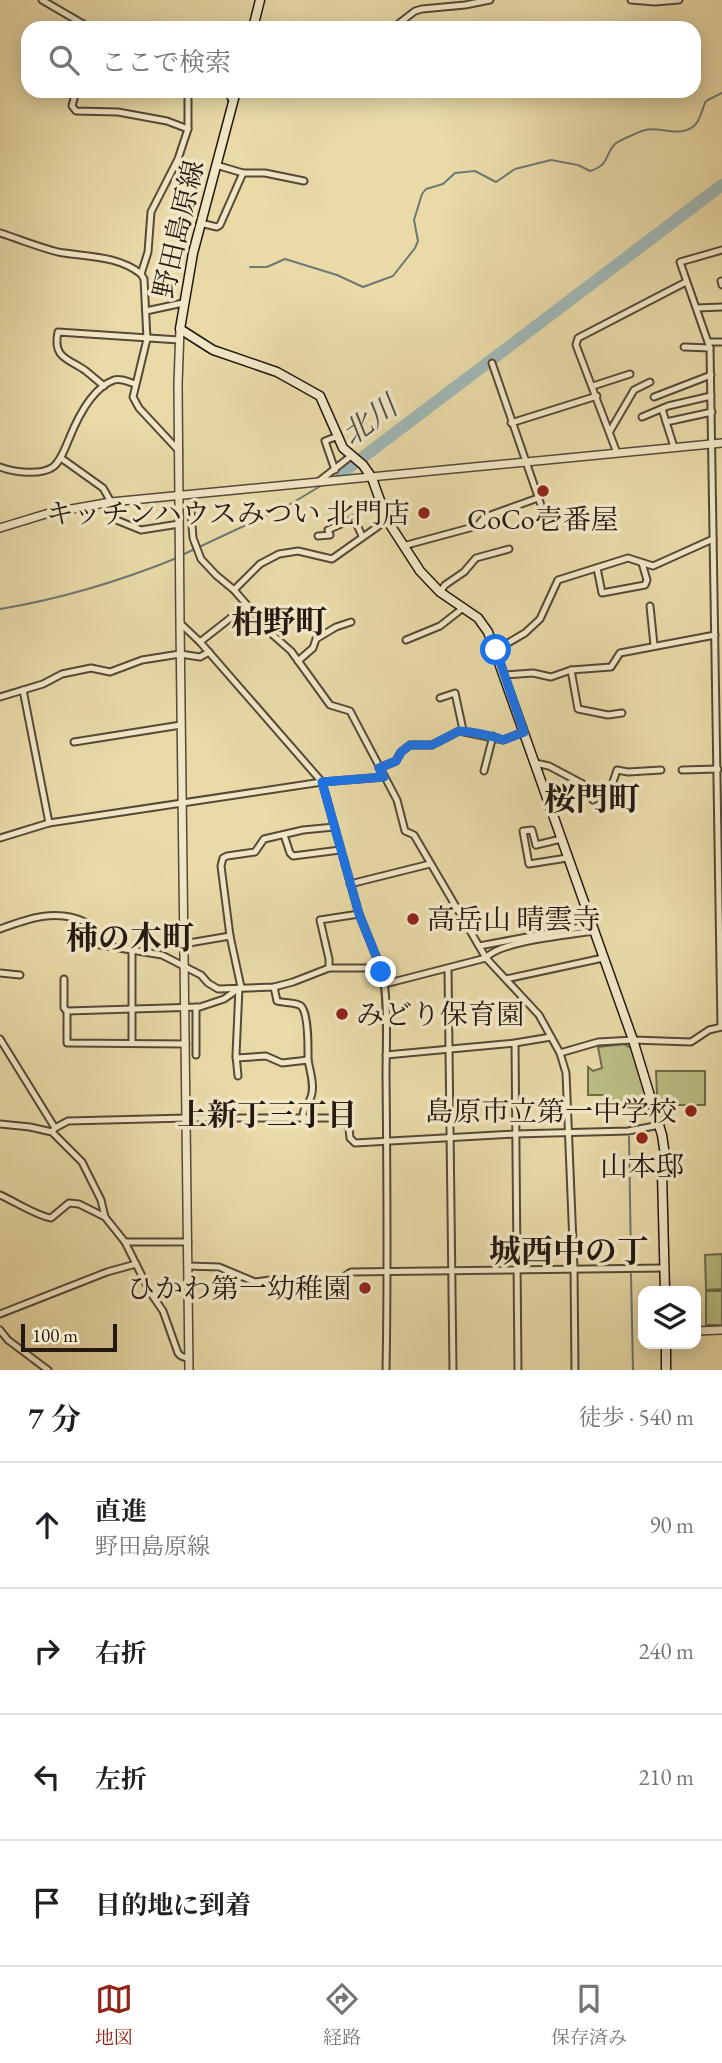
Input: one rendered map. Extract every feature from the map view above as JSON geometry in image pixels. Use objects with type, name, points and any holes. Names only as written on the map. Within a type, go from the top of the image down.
[{"type":"main road","points":[[255,21],[260,0]]},
{"type":"main road","name":"野田島原線","points":[[234,98],[200,223],[180,329],[214,350],[277,372],[316,393],[323,400],[343,448],[372,478],[387,520],[421,571],[440,592],[484,624],[496,650],[567,858],[634,1040],[660,1125],[665,1155],[662,1173],[665,1286]]},
{"type":"main road","points":[[666,1349],[666,1370]]},
{"type":"street","points":[[42,0],[77,21]]},
{"type":"street","points":[[402,21],[422,9],[490,0]]},
{"type":"street","points":[[631,0],[679,0]]},
{"type":"street","points":[[74,98],[72,106],[76,111],[118,112],[167,121],[188,128]]},
{"type":"street","points":[[141,274],[148,252],[151,212],[178,159],[188,128],[188,98]]},
{"type":"street","points":[[216,165],[243,173],[265,173],[304,181]]},
{"type":"street","points":[[200,223],[220,225],[243,173]]},
{"type":"street","points":[[0,233],[56,251],[99,257],[141,274],[144,279],[148,339],[133,397],[139,408],[179,451]]},
{"type":"street","points":[[560,1053],[587,1044],[634,1040],[691,1042],[709,1030],[722,1027],[718,769],[720,739],[715,635],[719,624],[719,600],[718,559],[713,539],[710,345],[680,262],[722,250]]},
{"type":"street","points":[[617,453],[576,345],[578,338],[686,282]]},
{"type":"street","points":[[146,310],[183,303]]},
{"type":"street","points":[[697,308],[722,307]]},
{"type":"street","points":[[180,329],[179,559],[189,1370]]},
{"type":"street","points":[[104,386],[86,371],[66,361],[57,345],[58,332],[179,340]]},
{"type":"street","points":[[684,348],[722,342]]},
{"type":"street","points":[[492,363],[544,514]]},
{"type":"street","points":[[593,386],[630,374]]},
{"type":"street","points":[[654,397],[711,375]]},
{"type":"street","points":[[0,467],[42,471],[54,467],[85,408],[104,386],[118,380],[135,384]]},
{"type":"street","points":[[610,431],[634,390],[650,382]]},
{"type":"street","points":[[642,417],[711,396]]},
{"type":"street","points":[[511,423],[597,397]]},
{"type":"street","points":[[666,422],[722,407]]},
{"type":"street","points":[[662,409],[674,447]]},
{"type":"street","points":[[335,470],[324,441],[338,436]]},
{"type":"street","points":[[0,528],[49,513],[111,502],[722,443]]},
{"type":"street","points":[[61,458],[103,488],[111,502]]},
{"type":"street","points":[[316,483],[355,459]]},
{"type":"street","points":[[403,546],[477,526],[485,517],[538,498]]},
{"type":"street","points":[[191,512],[197,552],[215,575],[234,590],[298,661],[332,706],[350,711],[397,800],[405,831],[414,835],[486,958],[539,1015],[560,1053],[566,1073],[570,1134],[575,1370]]},
{"type":"street","points":[[318,536],[330,535],[328,530],[354,518],[362,536]]},
{"type":"street","points":[[114,519],[141,530],[179,524]]},
{"type":"street","points":[[234,590],[268,558],[295,551],[332,559],[387,520]]},
{"type":"street","points":[[496,650],[525,633],[540,620],[558,580],[628,558],[653,566],[713,539]]},
{"type":"street","points":[[179,544],[194,540]]},
{"type":"street","points":[[440,592],[476,558],[509,549]]},
{"type":"street","points":[[597,568],[602,593],[645,584],[647,580],[642,562]]},
{"type":"street","points":[[200,642],[247,605]]},
{"type":"street","points":[[650,606],[654,645]]},
{"type":"street","points":[[406,640],[440,626],[463,608]]},
{"type":"street","points":[[298,661],[313,648],[316,639],[336,626],[351,622]]},
{"type":"street","points":[[180,623],[209,652],[322,782],[359,914],[385,984],[388,1271],[386,1370]]},
{"type":"street","points":[[505,675],[533,673],[551,677],[571,670],[611,667],[621,653],[715,635]]},
{"type":"street","points":[[0,696],[43,684],[62,674],[91,668],[110,672],[142,660],[180,654],[200,657],[209,652]]},
{"type":"street","points":[[571,670],[578,709],[608,715],[622,713]]},
{"type":"street","points":[[23,690],[49,823]]},
{"type":"street","points":[[440,698],[455,693],[463,730]]},
{"type":"street","points":[[74,742],[181,725]]},
{"type":"street","points":[[379,768],[396,761],[401,752],[410,745],[432,745],[463,730],[481,736],[507,739],[524,732]]},
{"type":"street","points":[[484,771],[493,736]]},
{"type":"street","points":[[535,763],[549,766],[581,782],[593,800],[611,788],[617,770],[661,770]]},
{"type":"street","points":[[682,770],[718,769]]},
{"type":"street","points":[[0,838],[49,823],[322,782],[384,777]]},
{"type":"street","points":[[238,1076],[236,1058],[240,987],[230,936],[221,866],[223,858],[255,852],[264,839],[303,830],[334,827]]},
{"type":"street","points":[[536,845],[532,830],[523,831],[529,864],[567,858]]},
{"type":"street","points":[[284,835],[289,853],[293,856],[340,850]]},
{"type":"street","points":[[526,846],[561,839]]},
{"type":"street","points":[[350,884],[430,864]]},
{"type":"street","points":[[329,968],[320,920],[359,914]]},
{"type":"street","points":[[0,929],[29,918],[55,915],[75,917],[85,922],[88,943],[162,954],[201,975],[208,984],[218,989],[274,986],[293,982],[329,968],[378,969]]},
{"type":"street","points":[[479,946],[592,928]]},
{"type":"street","points":[[385,984],[486,958],[490,953],[517,943],[592,928]]},
{"type":"street","points":[[183,944],[230,936]]},
{"type":"street","points":[[132,950],[132,1043]]},
{"type":"street","points":[[506,979],[603,958]]},
{"type":"street","points":[[448,969],[453,1370]]},
{"type":"street","points":[[0,974],[20,975]]},
{"type":"street","points":[[64,979],[64,1008],[68,1011],[186,1009],[224,999],[240,987]]},
{"type":"street","points":[[274,986],[277,1001],[298,1005],[302,1009],[307,1028],[308,1060],[313,1088],[302,1114],[303,1119]]},
{"type":"street","points":[[196,1007],[196,1055]]},
{"type":"street","points":[[68,1011],[67,1043],[186,1044]]},
{"type":"street","points":[[386,1055],[551,1037]]},
{"type":"street","points":[[0,1039],[54,1130],[82,1162],[101,1200],[105,1217]]},
{"type":"street","points":[[515,1043],[518,1370]]},
{"type":"street","points":[[236,1058],[266,1056],[282,1063],[308,1060]]},
{"type":"street","points":[[0,1124],[54,1130],[68,1121],[348,1118],[350,1138],[355,1143],[628,1131],[660,1125]]},
{"type":"street","points":[[0,1195],[28,1206],[44,1217],[51,1218],[69,1203],[79,1204],[105,1217],[125,1242],[150,1292],[163,1311],[177,1353],[189,1359]]},
{"type":"street","points":[[125,1242],[188,1242]]},
{"type":"street","points":[[2,1310],[136,1264]]},
{"type":"street","points":[[188,1266],[219,1267],[255,1282],[278,1279],[306,1289],[330,1286],[351,1272],[664,1268]]},
{"type":"street","points":[[0,1330],[8,1340],[48,1370]]},
{"type":"street","points":[[701,1331],[722,1331]]},
{"type":"green space","points":[[624,1044],[632,1049],[648,1096],[623,1099],[619,1107],[607,1107],[605,1095],[588,1095],[588,1067],[593,1071],[602,1068],[598,1047]]},
{"type":"green space","points":[[656,1071],[705,1071],[705,1105],[660,1105]]},
{"type":"green space","points":[[722,1254],[722,1289],[706,1290],[705,1255]]},
{"type":"green space","points":[[706,1291],[722,1291],[722,1325],[706,1325]]},
{"type":"waterway","points":[[250,267],[267,267],[285,259],[337,275],[363,287],[393,276],[418,241],[414,220],[426,189],[443,184],[455,173],[475,171],[496,182],[515,169],[551,160],[578,165],[590,171],[604,162],[615,144],[635,134],[650,129],[682,131],[694,126],[706,101],[722,93]]},
{"type":"waterway","name":"北川","points":[[342,473],[722,185]]},
{"type":"waterway","name":"北川","points":[[334,478],[342,473]]},
{"type":"waterway","name":"北川","points":[[182,555],[287,506],[324,484]]},
{"type":"waterway","name":"北川","points":[[0,609],[90,588],[177,558]]},
{"type":"waterway","points":[[629,1137],[631,1261]]},
{"type":"waterway","points":[[631,1274],[633,1370]]},
{"type":"place","name":"CoCo壱番屋","points":[[543,491]]},
{"type":"place","name":"キッチンハウスみつい 北門店","points":[[424,513]]},
{"type":"place","name":"高岳山 晴雲寺","points":[[413,919]]},
{"type":"place","name":"みどり保育園","points":[[342,1014]]},
{"type":"place","name":"島原市立第一中学校","points":[[691,1111]]},
{"type":"place","name":"山本邸","points":[[642,1138]]},
{"type":"place","name":"ひかわ第一幼稚園","points":[[365,1288]]},
{"type":"district","name":"柏野町","points":[[279,622]]},
{"type":"district","name":"桜門町","points":[[592,799]]},
{"type":"district","name":"柿の木町","points":[[130,938]]},
{"type":"district","name":"上新丁三丁目","points":[[267,1114]]},
{"type":"district","name":"城西中の丁","points":[[569,1251]]},
{"type":"route","points":[[381,972],[359,914],[322,782],[384,777],[379,768],[396,761],[401,752],[410,745],[432,745],[463,730],[503,740],[524,732],[496,650]]}]
